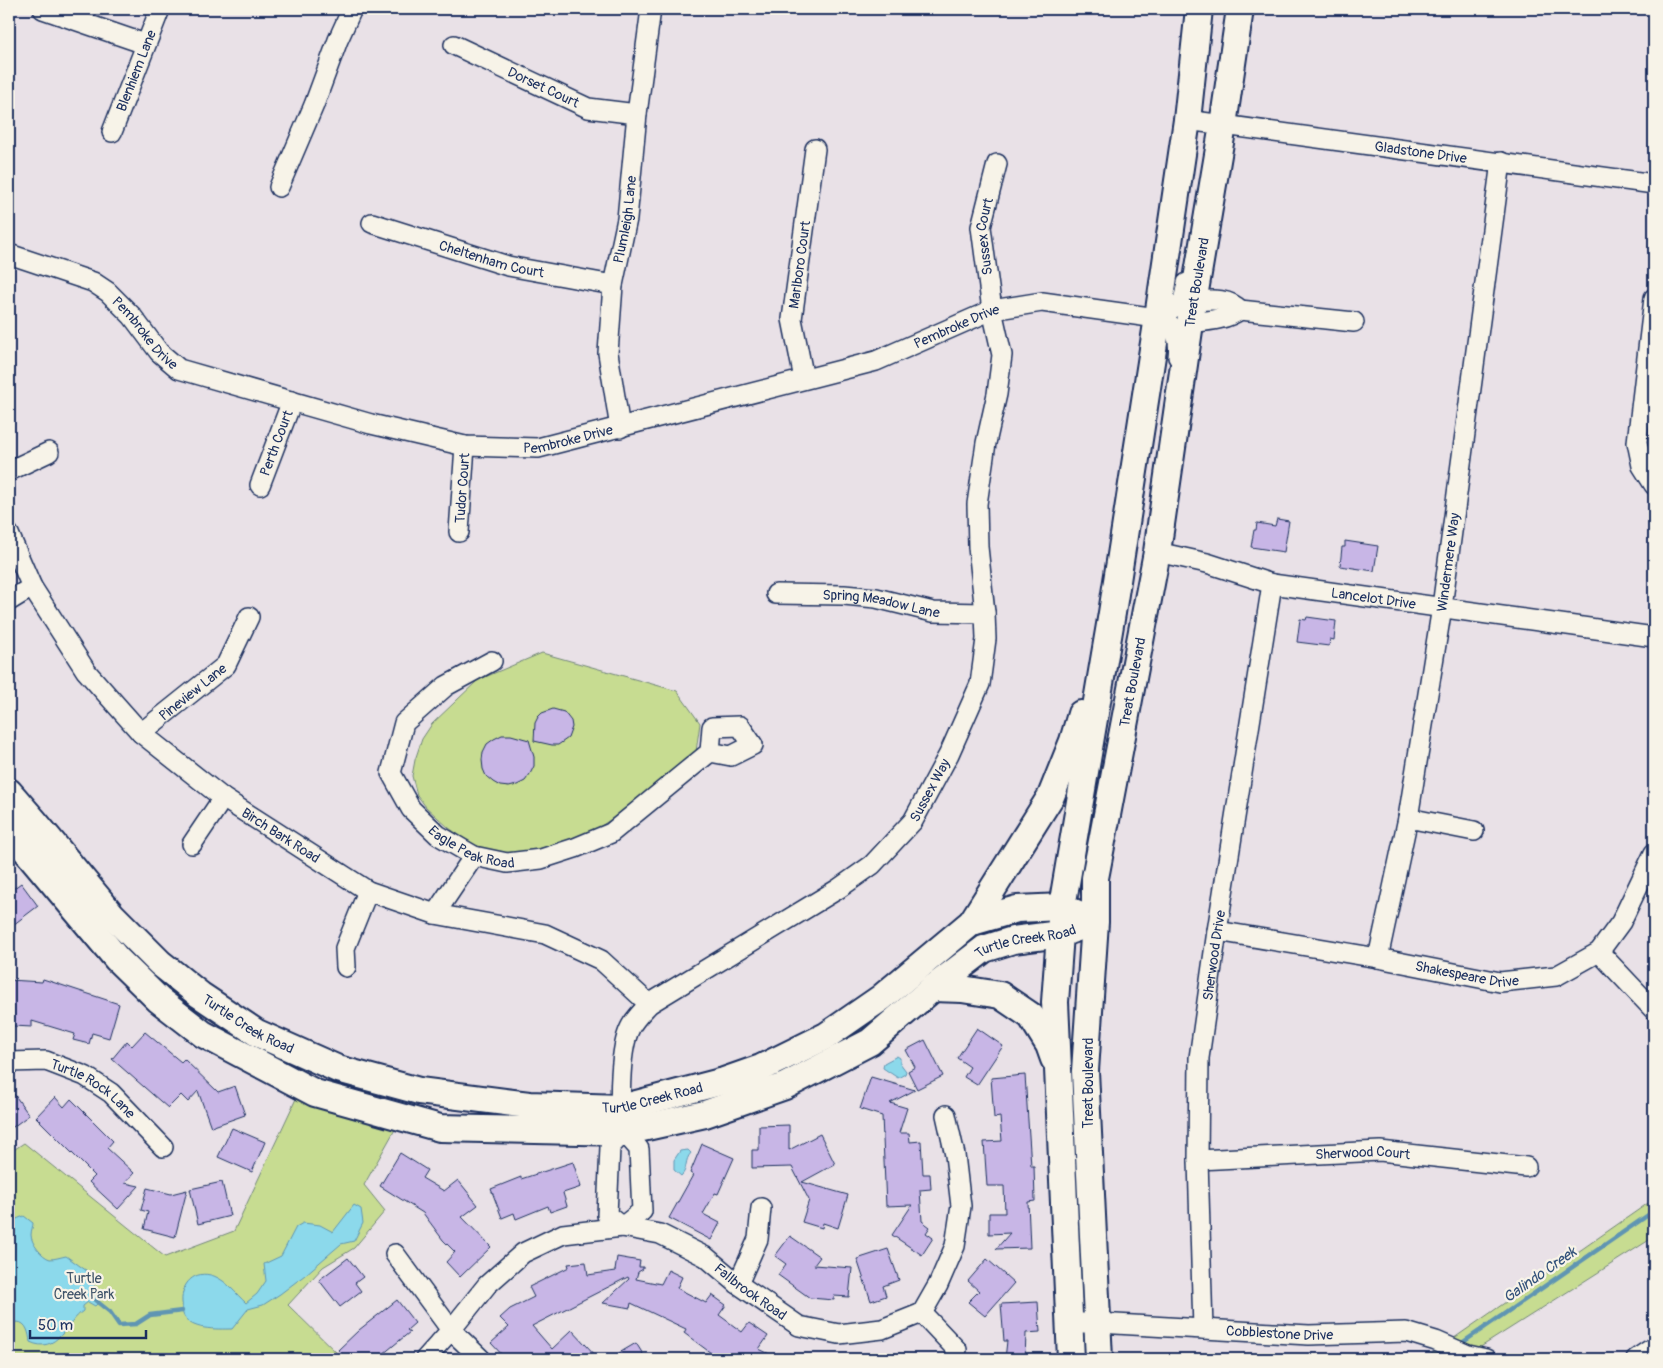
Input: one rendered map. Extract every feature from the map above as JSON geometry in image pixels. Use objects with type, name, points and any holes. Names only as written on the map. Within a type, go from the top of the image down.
[{"type":"main road","name":"Treat Boulevard","points":[[1071,1359],[1055,1002],[1062,907],[1112,613],[1158,317],[1187,120],[1199,9]]},
{"type":"main road","name":"Treat Boulevard","points":[[1099,1359],[1085,1071],[1095,878],[1157,552],[1191,312],[1223,125],[1240,9]]},
{"type":"main road","points":[[972,922],[1051,796],[1073,742],[1112,613]]},
{"type":"main road","name":"Turtle Creek Road","points":[[9,792],[112,915],[160,963],[200,995],[257,1033],[338,1069],[419,1091],[529,1105],[622,1120],[724,1080],[761,1068],[826,1036],[881,998],[972,922],[1017,909],[1062,907],[1094,922]]},
{"type":"main road","name":"Turtle Creek Road","points":[[12,840],[117,959],[159,1000],[203,1034],[315,1093],[440,1128],[622,1120],[705,1114],[785,1086],[870,1042],[933,988],[984,950],[1013,940],[1060,934],[1094,922]]},
{"type":"main road","points":[[933,988],[962,989],[1000,995],[1031,1016],[1049,1045],[1057,1070]]},
{"type":"street","points":[[43,9],[145,44]]},
{"type":"street","name":"Blenhiem Lane","points":[[112,132],[160,9]]},
{"type":"street","points":[[279,186],[352,9]]},
{"type":"street","name":"Plumleigh Lane","points":[[620,428],[608,354],[613,286],[627,219],[636,114],[651,9]]},
{"type":"street","name":"Dorset Court","points":[[454,45],[588,108],[636,114]]},
{"type":"street","name":"Gladstone Drive","points":[[1187,120],[1654,184]]},
{"type":"street","name":"Marlboro Court","points":[[804,379],[792,319],[815,149]]},
{"type":"street","name":"Windermere Way","points":[[1378,958],[1408,818],[1442,607],[1501,162]]},
{"type":"street","name":"Sussex Court","points":[[992,310],[981,227],[997,164]]},
{"type":"street","name":"Cheltenham Court","points":[[372,222],[508,266],[613,286]]},
{"type":"street","name":"Pembroke Drive","points":[[9,254],[93,282],[108,292],[132,316],[159,352],[179,369],[371,424],[465,446],[538,448],[876,362],[992,310],[1042,302],[1158,317]]},
{"type":"street","points":[[1158,317],[1183,302],[1191,262],[1201,254]]},
{"type":"street","points":[[1654,298],[1637,442],[1642,466],[1654,484]]},
{"type":"street","name":"Sussex Way","points":[[622,1120],[621,1088],[625,1047],[630,1028],[649,1004],[838,889],[872,865],[913,821],[949,754],[980,684],[986,639],[978,547],[977,504],[986,443],[997,394],[1002,355],[992,310]]},
{"type":"street","points":[[1191,312],[1222,318],[1233,315],[1240,310],[1354,322]]},
{"type":"street","points":[[1158,317],[1170,324],[1178,340],[1179,347],[1160,464],[1162,474],[1167,480]]},
{"type":"street","name":"Perth Court","points":[[260,485],[292,402]]},
{"type":"street","name":"Tudor Court","points":[[458,532],[465,446]]},
{"type":"street","points":[[9,471],[49,452]]},
{"type":"street","name":"Birch Bark Road","points":[[9,534],[32,587],[86,671],[141,732],[223,798],[368,891],[435,914],[545,934],[600,960],[649,1004]]},
{"type":"street","name":"Lancelot Drive","points":[[1157,552],[1207,563],[1272,584],[1654,637]]},
{"type":"street","name":"Sherwood Drive","points":[[1203,1329],[1198,1160],[1199,1058],[1217,931],[1272,584]]},
{"type":"street","points":[[9,601],[32,587]]},
{"type":"street","name":"Spring Meadow Lane","points":[[776,594],[844,595],[876,598],[933,612],[985,613]]},
{"type":"street","name":"Pineview Lane","points":[[141,732],[226,665],[249,617]]},
{"type":"street","name":"Eagle Peak Road","points":[[492,661],[446,686],[404,723],[391,773],[411,809],[438,835],[474,856],[507,863],[541,859],[575,848],[611,833],[710,752]]},
{"type":"street","points":[[192,844],[223,798]]},
{"type":"street","points":[[1408,818],[1474,831]]},
{"type":"street","name":"Shakespeare Drive","points":[[1217,931],[1378,958],[1500,982],[1556,976],[1599,952],[1621,922],[1654,853]]},
{"type":"street","points":[[435,914],[474,856]]},
{"type":"street","points":[[346,967],[345,948],[368,891]]},
{"type":"street","points":[[1599,952],[1654,1010]]},
{"type":"street","name":"Turtle Rock Lane","points":[[9,1062],[46,1061],[85,1076],[111,1093],[163,1147]]},
{"type":"street","points":[[946,1115],[955,1155],[961,1206],[956,1246],[938,1286],[922,1313],[957,1350]]},
{"type":"street","points":[[622,1120],[640,1149],[642,1211],[622,1227],[607,1215],[610,1147],[622,1120]]},
{"type":"street","name":"Sherwood Court","points":[[1198,1160],[1380,1151],[1526,1166]]},
{"type":"street","points":[[738,1284],[758,1239],[761,1208]]},
{"type":"street","name":"Fallbrook Road","points":[[424,1359],[451,1330],[487,1285],[523,1253],[563,1234],[622,1227],[660,1234],[706,1257],[738,1284],[799,1326],[839,1334],[882,1329],[922,1313]]},
{"type":"street","points":[[395,1254],[451,1330],[481,1359]]},
{"type":"street","name":"Cobblestone Drive","points":[[1069,1323],[1309,1335],[1406,1332],[1436,1340],[1477,1357]]},
{"type":"street","points":[[1636,1359],[1654,1347]]},
{"type":"green space","points":[[542,653],[677,691],[700,723],[696,752],[598,828],[562,843],[516,855],[478,849],[449,828],[426,807],[417,795],[412,776],[415,760],[422,739],[432,724],[478,680]]},
{"type":"green space","name":"Turtle Creek Park","points":[[302,1086],[402,1117],[364,1185],[385,1211],[354,1248],[323,1267],[288,1305],[343,1359],[9,1359],[9,1153],[24,1143],[165,1257],[234,1231]]},
{"type":"green space","points":[[1654,1199],[1654,1237],[1468,1355],[1467,1359],[1424,1359]]},
{"type":"water","points":[[897,1056],[900,1058],[900,1063],[906,1071],[905,1074],[898,1078],[883,1068],[884,1063]]},
{"type":"water","points":[[688,1150],[691,1153],[687,1159],[685,1171],[681,1176],[674,1170],[674,1160],[680,1151]]},
{"type":"water","points":[[354,1205],[361,1209],[363,1223],[354,1241],[341,1244],[305,1275],[263,1305],[248,1309],[232,1329],[204,1328],[191,1324],[186,1320],[182,1311],[182,1295],[186,1284],[195,1276],[207,1274],[219,1278],[246,1303],[257,1294],[266,1281],[264,1264],[281,1256],[296,1227],[303,1223],[320,1225],[333,1232]]},
{"type":"water","points":[[24,1216],[33,1223],[31,1238],[40,1253],[50,1259],[66,1256],[87,1271],[93,1281],[95,1290],[100,1296],[95,1306],[88,1302],[83,1306],[83,1311],[61,1335],[47,1344],[39,1345],[30,1342],[27,1329],[23,1324],[17,1322],[9,1324],[9,1222]]},
{"type":"building","points":[[1277,519],[1289,521],[1284,552],[1251,547],[1257,523],[1275,526]]},
{"type":"building","points":[[1345,541],[1378,546],[1374,571],[1340,566],[1342,547],[1345,547]]},
{"type":"building","points":[[1307,617],[1336,621],[1334,640],[1330,639],[1329,646],[1297,642],[1300,619],[1306,620]]},
{"type":"building","points":[[553,709],[564,712],[571,721],[572,727],[568,738],[558,745],[534,741],[535,723],[538,717],[542,713]]},
{"type":"building","points":[[502,735],[511,735],[529,740],[534,757],[534,766],[525,781],[509,787],[500,786],[493,782],[486,776],[483,769],[483,752],[487,744]]},
{"type":"building","points":[[21,883],[38,906],[9,928],[9,892]]},
{"type":"building","points":[[43,979],[119,1004],[109,1038],[92,1033],[89,1044],[73,1040],[75,1034],[32,1021],[32,1027],[13,1026],[13,1016],[9,1015],[9,980],[42,982]]},
{"type":"building","points":[[977,1028],[1003,1046],[977,1085],[964,1077],[970,1067],[957,1058]]},
{"type":"building","points":[[145,1032],[181,1062],[184,1059],[218,1092],[235,1086],[245,1115],[211,1127],[198,1091],[188,1102],[181,1095],[168,1108],[112,1059],[127,1041],[132,1046]]},
{"type":"building","points":[[925,1040],[943,1076],[917,1089],[908,1071],[915,1067],[906,1050]]},
{"type":"building","points":[[1025,1075],[1031,1166],[1034,1166],[1035,1201],[1028,1202],[1030,1248],[996,1249],[1010,1233],[989,1234],[989,1213],[1005,1213],[1004,1186],[987,1186],[984,1142],[1002,1141],[1000,1117],[994,1118],[991,1078]]},
{"type":"building","points":[[871,1077],[915,1090],[890,1103],[907,1108],[899,1133],[909,1133],[910,1142],[921,1141],[923,1174],[930,1174],[931,1189],[920,1190],[922,1221],[930,1227],[926,1233],[933,1238],[922,1255],[892,1235],[912,1205],[886,1206],[882,1116],[860,1109]]},
{"type":"building","points":[[9,1087],[29,1115],[9,1130]]},
{"type":"building","points":[[55,1097],[64,1107],[71,1099],[113,1141],[107,1148],[134,1173],[125,1183],[139,1186],[118,1209],[89,1182],[95,1176],[36,1117]]},
{"type":"building","points":[[789,1125],[789,1150],[820,1134],[835,1164],[802,1182],[848,1195],[838,1228],[823,1223],[822,1228],[802,1222],[809,1200],[792,1167],[752,1168],[752,1150],[759,1150],[759,1126]]},
{"type":"building","points":[[232,1128],[265,1142],[252,1172],[218,1157]]},
{"type":"building","points":[[702,1144],[734,1158],[718,1194],[715,1193],[703,1214],[720,1223],[711,1240],[669,1218],[693,1175],[690,1173]]},
{"type":"building","points":[[400,1153],[427,1170],[422,1178],[444,1191],[458,1180],[478,1205],[462,1217],[491,1247],[460,1277],[446,1262],[455,1252],[443,1240],[423,1213],[380,1186]]},
{"type":"building","points":[[573,1162],[581,1187],[563,1193],[567,1206],[550,1212],[548,1206],[516,1219],[514,1213],[502,1218],[491,1189],[521,1177],[521,1179]]},
{"type":"building","points":[[222,1182],[230,1216],[198,1224],[190,1189]]},
{"type":"building","points":[[147,1188],[171,1194],[187,1190],[175,1237],[144,1229],[148,1212],[141,1210]]},
{"type":"building","points":[[790,1236],[820,1257],[814,1265],[852,1268],[849,1297],[834,1296],[834,1300],[810,1298],[778,1275],[786,1264],[775,1256]]},
{"type":"building","points":[[888,1249],[899,1280],[883,1286],[886,1296],[871,1301],[857,1259]]},
{"type":"building","points":[[617,1257],[640,1261],[639,1267],[643,1267],[643,1269],[638,1272],[636,1279],[661,1284],[668,1270],[682,1277],[677,1288],[706,1303],[712,1295],[726,1305],[719,1315],[742,1332],[749,1323],[768,1336],[759,1349],[780,1359],[719,1359],[684,1333],[686,1329],[631,1303],[630,1308],[603,1303],[629,1279],[628,1277],[532,1326],[552,1349],[572,1330],[599,1359],[506,1359],[491,1343],[509,1327],[500,1318],[510,1309],[534,1297],[529,1287],[569,1267],[568,1264],[586,1262],[588,1275],[615,1271]]},
{"type":"building","points":[[348,1258],[363,1277],[355,1283],[361,1291],[340,1307],[319,1280]]},
{"type":"building","points":[[987,1259],[1014,1283],[985,1316],[968,1302],[979,1291],[968,1281]]},
{"type":"building","points":[[397,1300],[415,1323],[407,1330],[410,1332],[377,1359],[347,1359],[338,1350],[359,1330]]},
{"type":"building","points":[[1038,1302],[1040,1332],[1026,1333],[1025,1359],[1005,1359],[1007,1341],[1004,1341],[1001,1304]]},
{"type":"building","points":[[636,1343],[646,1359],[609,1359]]},
{"type":"waterway","name":"Galindo Creek","points":[[1459,1345],[1654,1211]]},
{"type":"waterway","points":[[95,1300],[110,1312],[119,1325],[136,1324],[150,1315],[182,1311]]},
{"type":"waterway","name":"Galindo Creek","points":[[1440,1359],[1449,1353]]}]
